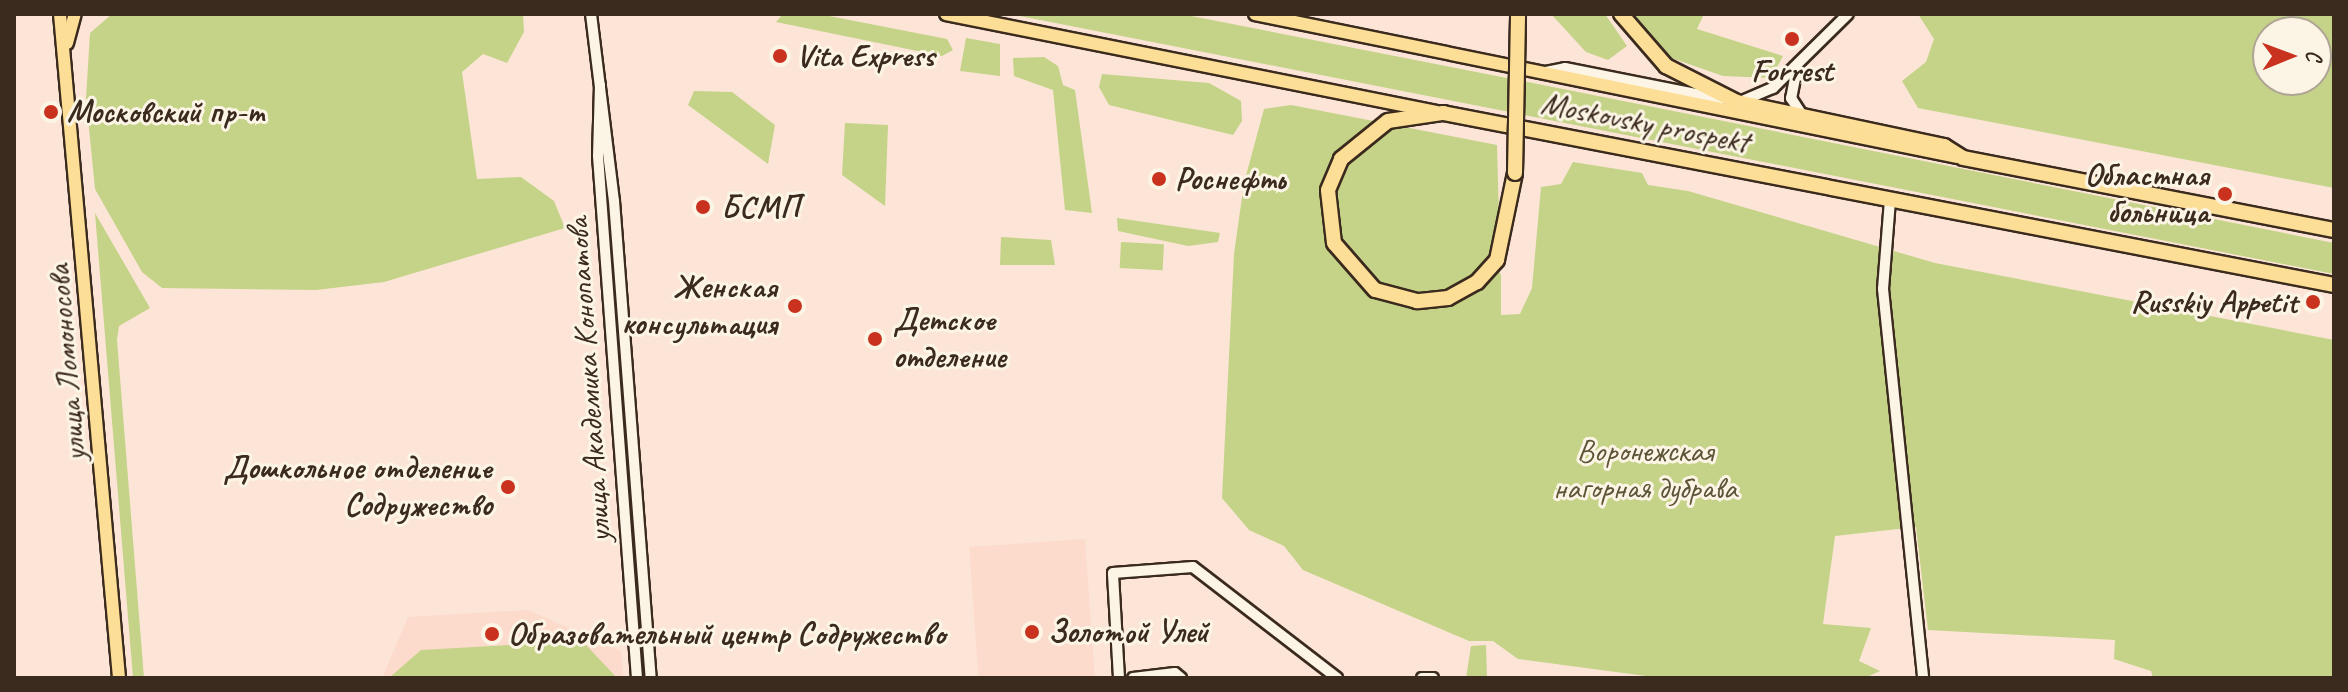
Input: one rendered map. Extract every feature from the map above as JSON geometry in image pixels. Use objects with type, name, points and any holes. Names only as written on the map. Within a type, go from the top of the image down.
[{"type":"highway","points":[[1443,113],[1378,126],[1333,173],[1329,226],[1340,256],[1361,281],[1388,296],[1417,301],[1448,298],[1477,282],[1503,245],[1515,173],[1518,14]]},
{"type":"highway","points":[[1621,14],[1666,66],[1737,102],[1944,146],[1963,158]]},
{"type":"highway","name":"Moskovsky prospekt","points":[[1443,113],[2334,285]]},
{"type":"highway","name":"Moskovsky prospekt","points":[[1963,158],[2334,230]]},
{"type":"main road","name":"улица Ломоносова","points":[[60,14],[67,43],[119,678]]},
{"type":"main road","name":"улица Ломоносова","points":[[67,43],[75,14]]},
{"type":"main road","name":"Moskovsky prospekt","points":[[946,14],[1443,113]]},
{"type":"main road","name":"Moskovsky prospekt","points":[[1255,14],[1963,158]]},
{"type":"street","name":"улица Академика Конопатова","points":[[591,14],[601,79],[651,678]]},
{"type":"street","points":[[1540,73],[1565,68],[1737,102],[1764,94],[1797,68],[1848,14]]},
{"type":"street","points":[[1797,68],[1791,98],[1804,116]]},
{"type":"street","name":"улица Академика Конопатова","points":[[601,79],[596,97],[598,156],[637,678]]},
{"type":"street","points":[[1890,200],[1883,289],[1923,678]]},
{"type":"street","points":[[1119,678],[1113,573],[1193,567],[1337,678]]},
{"type":"street","points":[[1133,678],[1175,673],[1181,678]]},
{"type":"shaded area","name":"Золотой Улей","points":[[1085,539],[1095,678],[978,678],[969,547]]},
{"type":"shaded area","name":"Образовательный центр Содружество","points":[[528,610],[621,651],[623,678],[382,678],[408,617]]},
{"type":"green space","points":[[112,14],[523,14],[524,32],[507,63],[483,54],[462,72],[477,179],[521,177],[554,201],[565,228],[384,282],[316,290],[162,288],[142,272],[95,189],[86,98],[90,33]]},
{"type":"green space","points":[[783,14],[819,14],[947,39],[953,50],[942,56],[776,22]]},
{"type":"green space","points":[[1010,14],[1181,14],[1563,89],[2334,243],[2334,274]]},
{"type":"green space","points":[[1551,14],[1605,14],[1627,46],[1608,60],[1586,52]]},
{"type":"green space","points":[[1631,14],[1704,14],[1697,29],[1783,56],[1771,78],[1723,76],[1663,55]]},
{"type":"green space","points":[[1918,14],[2334,14],[2334,188],[1918,108],[1902,81],[1926,62],[1934,39]]},
{"type":"green space","points":[[966,38],[1000,44],[1000,76],[960,71]]},
{"type":"green space","points":[[1044,57],[1058,66],[1063,85],[1075,90],[1092,213],[1065,210],[1053,90],[1014,76],[1013,58]]},
{"type":"green space","points":[[1102,74],[1209,83],[1241,101],[1242,121],[1233,135],[1109,105],[1099,87]]},
{"type":"green space","points":[[694,91],[732,92],[775,125],[768,164],[688,105]]},
{"type":"green space","name":"Воронежская нагорная дубрава","points":[[1291,105],[1497,145],[1499,218],[1490,251],[1501,275],[1501,315],[1520,314],[1532,288],[1541,187],[1561,184],[1573,162],[1642,173],[1648,185],[1688,191],[1935,263],[2334,340],[2334,678],[2153,678],[2151,671],[2114,659],[2115,640],[1928,630],[1916,527],[1835,536],[1823,624],[1871,628],[1859,661],[1880,671],[1865,678],[1661,678],[1518,659],[1493,641],[1469,641],[1303,570],[1284,546],[1249,530],[1222,498],[1234,254],[1244,183],[1264,109]]},
{"type":"green space","points":[[845,123],[888,125],[885,206],[842,175]]},
{"type":"green space","points":[[95,213],[150,308],[119,326],[117,340],[144,678],[133,678]]},
{"type":"green space","points":[[1117,218],[1220,233],[1218,242],[1188,246],[1118,231]]},
{"type":"green space","points":[[1001,237],[1051,240],[1055,265],[1000,265]]},
{"type":"green space","points":[[1121,242],[1164,244],[1163,270],[1120,268]]},
{"type":"green space","points":[[566,642],[586,645],[617,678],[389,678],[421,650]]},
{"type":"green space","points":[[1486,645],[1487,678],[1466,678],[1471,646]]},
{"type":"place","name":"Forrest","points":[[1792,39]]},
{"type":"place","name":"Vita Express","points":[[780,56]]},
{"type":"place","name":"Московский пр-т","points":[[51,112]]},
{"type":"place","name":"Роснефть","points":[[1159,179]]},
{"type":"place","name":"Областная больница","points":[[2225,194]]},
{"type":"place","name":"БСМП","points":[[703,207]]},
{"type":"place","name":"Russkiy Appetit","points":[[2313,302]]},
{"type":"place","name":"Женская консультация","points":[[795,306]]},
{"type":"place","name":"Детское отделение","points":[[875,339]]},
{"type":"place","name":"Дошкольное отделение Содружество","points":[[508,487]]},
{"type":"place","name":"Золотой Улей","points":[[1032,632]]},
{"type":"place","name":"Образовательный центр Содружество","points":[[492,634]]}]
